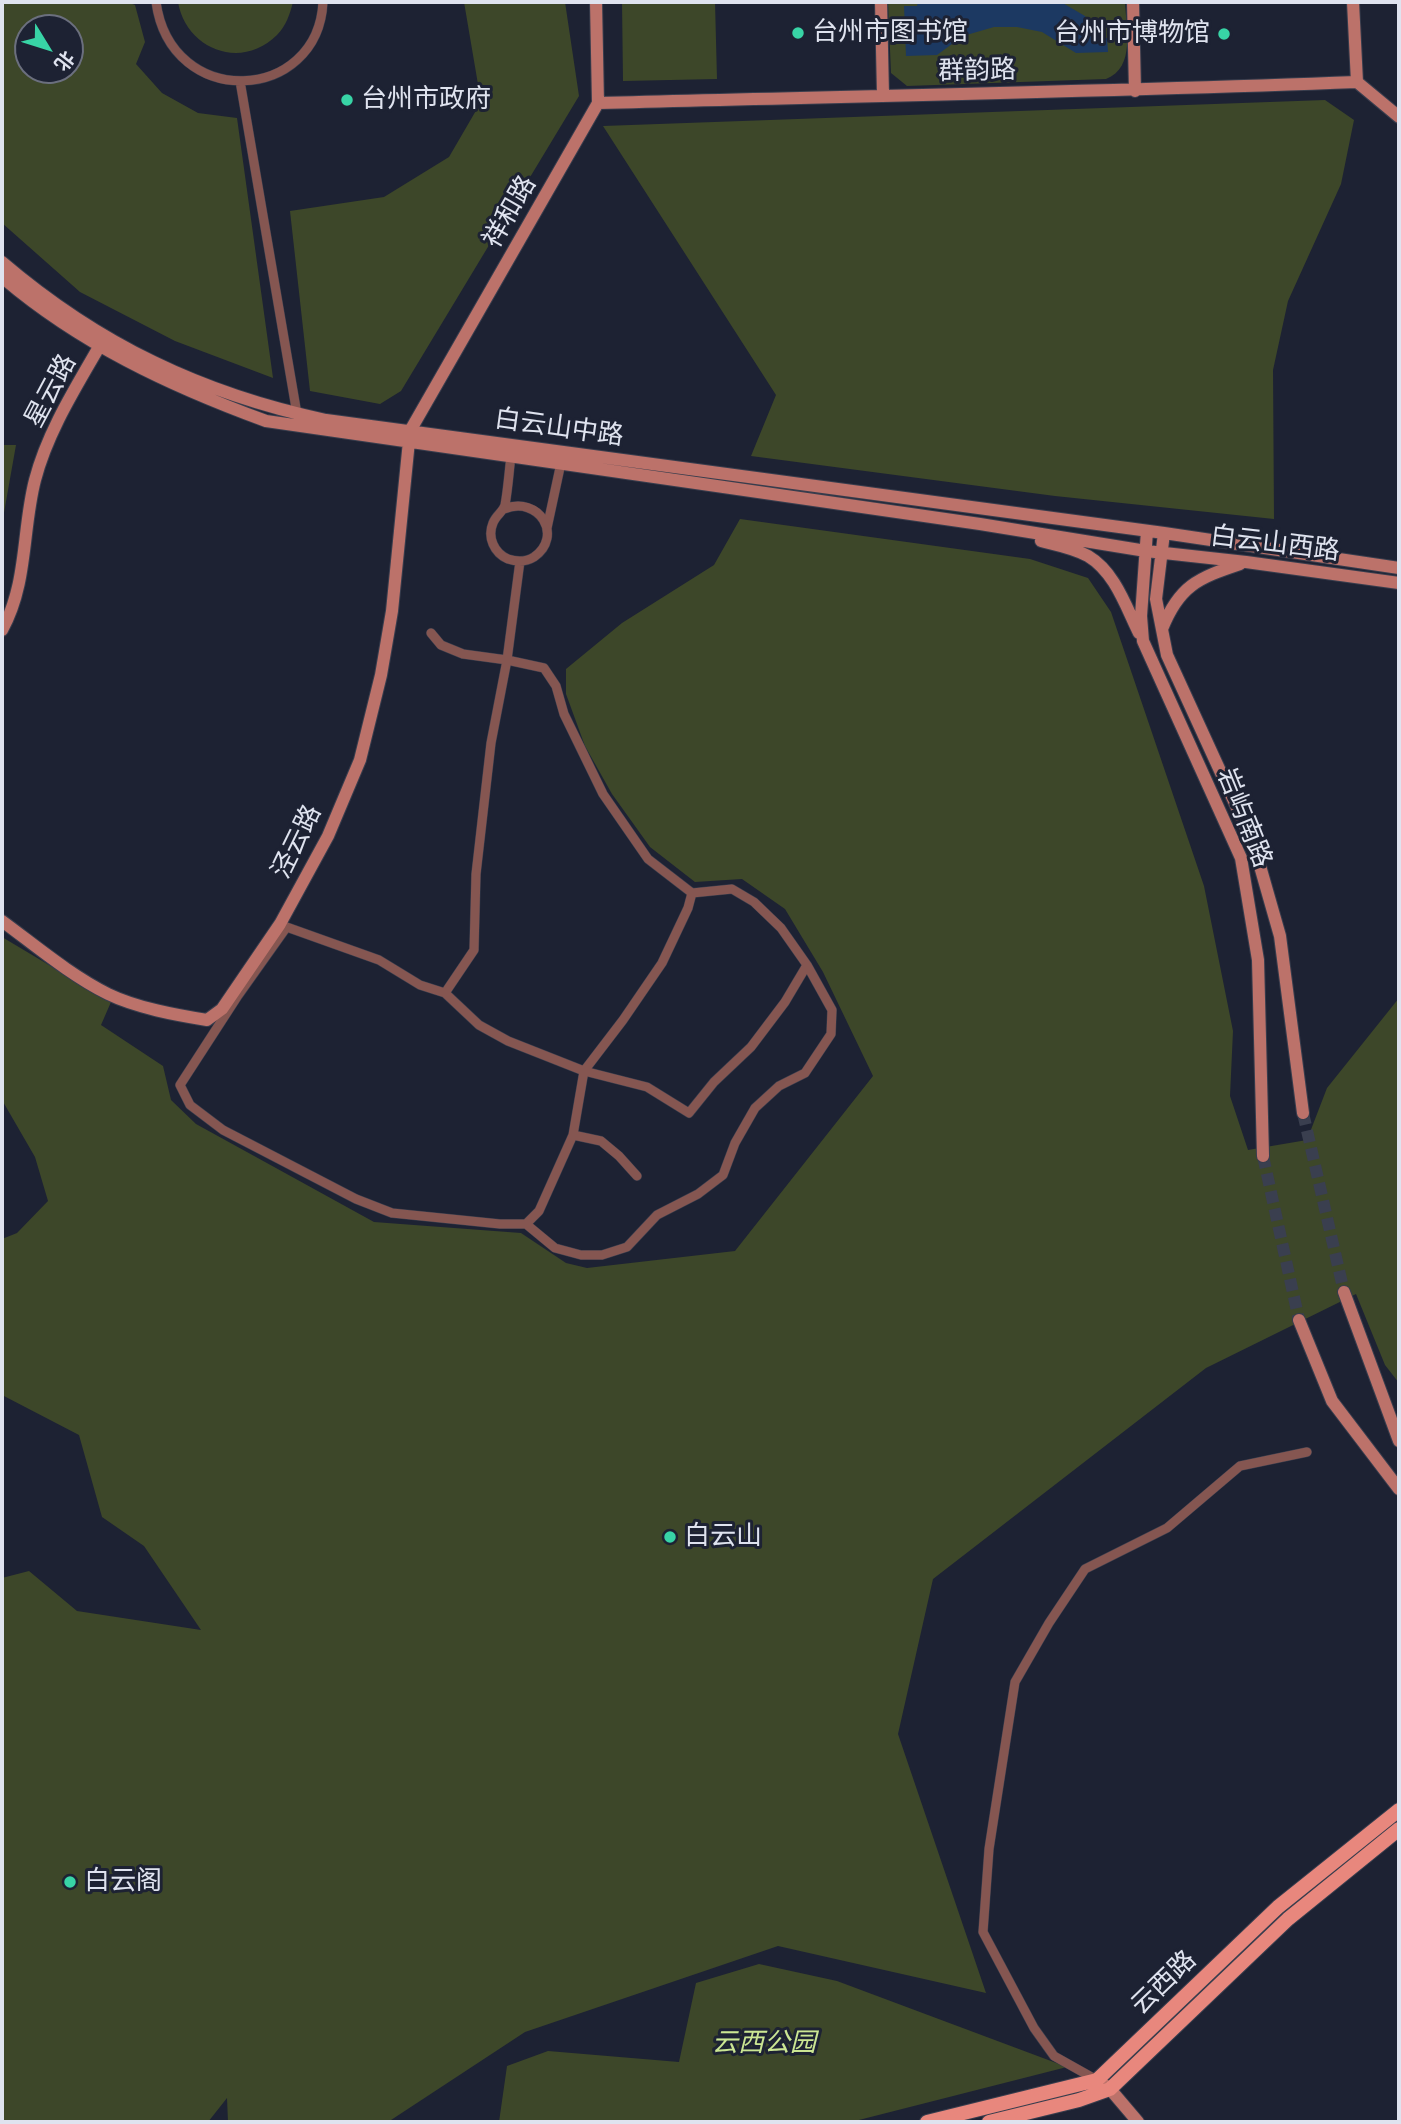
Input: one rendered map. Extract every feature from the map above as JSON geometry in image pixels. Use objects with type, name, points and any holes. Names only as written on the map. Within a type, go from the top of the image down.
[{"type":"main road","points":[[596,2],[598,103]]},
{"type":"main road","points":[[881,2],[883,95]]},
{"type":"main road","points":[[1133,2],[1135,91]]},
{"type":"main road","points":[[1353,2],[1357,82],[1399,117]]},
{"type":"main road","name":"群韵路","points":[[598,103],[1135,91],[1357,82]]},
{"type":"main road","name":"祥和路","points":[[409,436],[598,103]]},
{"type":"main road","name":"白云山中路","points":[[2,262],[102,341],[205,386],[271,408],[511,456],[980,524],[1146,551]]},
{"type":"main road","name":"白云山中路","points":[[2,277],[31,302],[210,401],[266,421],[409,436],[1147,531]]},
{"type":"main road","name":"星云路","points":[[2,630],[11,614],[21,580],[35,481],[43,455],[102,341]]},
{"type":"main road","name":"泾云路","points":[[2,921],[81,978],[110,995],[173,1014],[207,1020],[222,1009],[283,926],[328,836],[360,760],[381,675],[392,611],[409,436]]},
{"type":"main road","points":[[980,524],[1088,556],[1101,565],[1116,586],[1143,641]]},
{"type":"main road","name":"白云山西路","points":[[1147,531],[1399,568]]},
{"type":"main road","name":"岩屿南路","points":[[1147,531],[1140,616],[1143,641],[1241,858],[1258,960],[1263,1156]]},
{"type":"main road","name":"岩屿南路","points":[[1164,533],[1156,599],[1167,655],[1254,845],[1265,877],[1280,936],[1303,1113]]},
{"type":"main road","name":"白云山西路","points":[[1146,551],[1399,583]]},
{"type":"main road","points":[[1162,630],[1169,611],[1180,594],[1191,584],[1205,576],[1246,562]]},
{"type":"main road","points":[[1344,1292],[1399,1441]]},
{"type":"main road","points":[[1299,1320],[1332,1401],[1399,1489]]},
{"type":"main road","name":"云西路","points":[[927,2122],[1097,2080],[1278,1908],[1399,1810]]},
{"type":"main road","name":"云西路","points":[[989,2122],[1110,2090],[1288,1919],[1399,1829]]},
{"type":"main road","points":[[1097,2080],[1110,2090],[1139,2122]]},
{"type":"street","points":[[156,2],[164,32],[182,58],[208,75],[240,81],[270,76],[296,60],[314,36],[323,2]]},
{"type":"street","points":[[240,81],[297,414]]},
{"type":"street","points":[[511,456],[504,509],[493,523],[492,542],[503,556],[520,561],[537,555],[547,539],[561,463]]},
{"type":"street","points":[[504,509],[513,506],[531,508],[539,513],[547,529]]},
{"type":"street","points":[[445,993],[474,950],[476,874],[488,769],[507,660],[520,561]]},
{"type":"street","points":[[431,633],[441,645],[463,654],[544,668],[556,686],[564,714],[603,794],[648,859],[692,893],[732,888],[754,902],[781,928],[807,965],[832,1010],[831,1034],[805,1073],[779,1086],[755,1108],[734,1143],[723,1175],[698,1194],[657,1215],[627,1247],[602,1255],[581,1255],[555,1248],[526,1224],[500,1224],[392,1213],[356,1199],[289,1166],[223,1130],[190,1104],[180,1085],[283,926],[379,960],[420,985],[445,993],[479,1025],[508,1041],[584,1071],[647,1087],[689,1113],[714,1082],[751,1048],[785,1002],[807,965]]},
{"type":"street","points":[[526,1224],[539,1211],[573,1135],[584,1071],[662,963],[688,908],[692,893]]},
{"type":"street","points":[[573,1135],[601,1141],[637,1176]]},
{"type":"street","points":[[1097,2080],[1054,2056],[1034,2028],[984,1932],[989,1849],[1015,1682],[1049,1623],[1085,1569],[1167,1528],[1240,1466],[1307,1452]]},
{"type":"green space","points":[[2,2],[127,2],[135,5],[145,42],[136,64],[162,93],[198,113],[237,118],[273,378],[175,341],[80,292],[2,223]]},
{"type":"green space","points":[[178,2],[293,2],[287,20],[277,35],[263,46],[247,52],[232,53],[203,43],[183,18]]},
{"type":"green space","points":[[464,2],[565,2],[579,96],[401,391],[380,404],[310,391],[290,211],[384,197],[449,157],[481,102]]},
{"type":"green space","points":[[622,2],[715,2],[717,79],[623,81]]},
{"type":"green space","points":[[888,2],[1125,2],[1125,56],[1122,66],[1106,79],[907,86],[891,73]]},
{"type":"green space","points":[[1325,100],[1354,120],[1341,184],[1288,301],[1273,370],[1274,519],[1055,496],[751,456],[776,395],[603,126]]},
{"type":"green space","points":[[2,445],[16,445],[2,524]]},
{"type":"green space","points":[[740,519],[1030,559],[1088,578],[1111,612],[1204,886],[1233,1031],[1230,1096],[1248,1150],[1307,1140],[1327,1088],[1399,998],[1399,1383],[1385,1365],[1356,1294],[1206,1368],[933,1579],[898,1734],[986,1993],[778,1946],[525,2032],[388,2122],[228,2122],[227,2098],[208,2122],[2,2122],[2,1578],[29,1571],[77,1611],[201,1630],[144,1546],[102,1517],[79,1435],[2,1395],[2,1239],[17,1233],[48,1201],[35,1157],[2,1100],[2,937],[111,1002],[101,1025],[163,1066],[171,1100],[196,1124],[374,1222],[521,1233],[566,1263],[587,1268],[735,1251],[873,1076],[823,972],[785,909],[742,879],[695,882],[650,847],[612,794],[585,746],[566,694],[566,669],[622,623],[714,565]]},
{"type":"green space","name":"云西公园","points":[[759,1964],[837,1981],[1067,2067],[851,2122],[499,2122],[507,2066],[548,2051],[679,2062],[696,1983]]},
{"type":"water","points":[[918,2],[1061,2],[1085,16],[1095,39],[1107,38],[1108,52],[1076,53],[1042,32],[1017,27],[994,27],[963,36],[937,55],[906,56],[904,6],[917,6]]},
{"type":"tunnel","points":[[1303,1113],[1344,1292]]},
{"type":"tunnel","points":[[1263,1156],[1299,1320]]},
{"type":"place","name":"台州市图书馆","points":[[798,33]]},
{"type":"place","name":"台州市博物馆","points":[[1224,34]]},
{"type":"place","name":"台州市政府","points":[[347,100]]},
{"type":"place","name":"白云山","points":[[670,1537]]},
{"type":"place","name":"白云阁","points":[[70,1882]]}]
